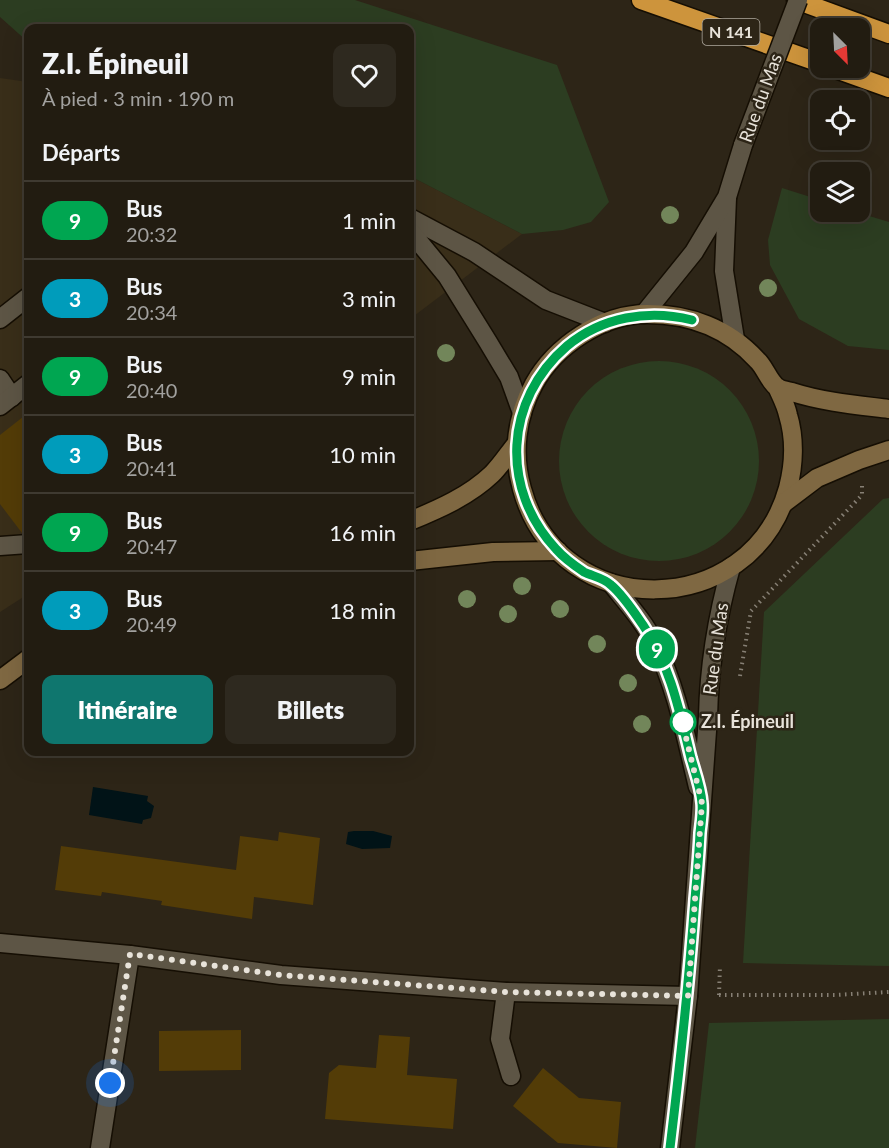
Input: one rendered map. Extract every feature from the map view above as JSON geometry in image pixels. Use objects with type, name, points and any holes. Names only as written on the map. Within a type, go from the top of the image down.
[{"type":"highway","name":"N 141","points":[[641,0],[810,59]]},
{"type":"highway","points":[[797,0],[889,34]]},
{"type":"highway","points":[[861,78],[889,88]]},
{"type":"street","name":"Rue du Mas","points":[[644,314],[694,252],[727,197],[743,145],[797,0]]},
{"type":"street","name":"Rue du Mas","points":[[727,197],[724,271],[735,339]]},
{"type":"street","points":[[414,220],[474,252],[546,300],[605,323]]},
{"type":"street","points":[[414,236],[447,276],[488,342],[509,377],[522,413]]},
{"type":"street","points":[[0,319],[24,300]]},
{"type":"street","points":[[644,314],[676,316],[707,324],[735,339],[759,361],[777,387],[788,415],[793,444],[792,474],[784,502],[771,527],[753,550],[732,567],[704,582],[673,589],[641,590],[610,583],[582,571],[558,551],[539,529],[525,502],[518,474],[516,444],[522,413],[534,384],[553,358],[577,338],[605,323],[644,314]]},
{"type":"street","points":[[0,379],[6,401],[24,387]]},
{"type":"street","points":[[777,387],[811,398],[889,409]]},
{"type":"street","points":[[414,519],[435,511],[471,491],[493,473],[516,444]]},
{"type":"street","points":[[784,502],[817,478],[889,450]]},
{"type":"street","points":[[0,546],[24,544]]},
{"type":"street","points":[[414,561],[493,552],[558,551]]},
{"type":"street","name":"Rue du Mas","points":[[670,1148],[688,996],[709,678],[723,598],[732,567]]},
{"type":"street","name":"Rue du Mas","points":[[610,583],[643,624],[654,642],[676,695],[702,803]]},
{"type":"street","points":[[0,680],[24,662]]},
{"type":"street","points":[[0,944],[130,954],[281,975],[506,992],[688,996]]},
{"type":"street","points":[[100,1148],[130,954]]},
{"type":"street","points":[[506,992],[500,1039],[512,1076]]},
{"type":"path","points":[[739,680],[751,611],[862,495],[859,460]]},
{"type":"path","points":[[719,995],[720,960]]},
{"type":"path","points":[[688,996],[835,995],[889,992]]},
{"type":"shaded area","points":[[0,78],[24,81],[24,597],[0,612]]},
{"type":"shaded area","points":[[414,178],[522,234],[414,316]]},
{"type":"shaded area","points":[[93,787],[148,796],[147,801],[154,806],[151,818],[143,820],[142,824],[89,815]]},
{"type":"shaded area","points":[[373,831],[392,836],[390,848],[362,849],[346,844],[348,832]]},
{"type":"green space","points":[[0,0],[355,0],[557,65],[609,202],[591,222],[563,230],[522,234],[414,178],[414,24],[24,24],[24,38],[0,17]]},
{"type":"green space","points":[[782,188],[810,197],[810,222],[870,222],[870,216],[889,222],[889,350],[848,346],[799,319],[770,265],[768,240]]},
{"type":"green space","points":[[649,361],[669,361],[697,368],[723,383],[737,397],[752,423],[759,451],[759,471],[752,499],[737,525],[723,539],[688,557],[669,561],[649,561],[621,554],[595,539],[581,525],[563,490],[559,471],[559,451],[566,423],[581,397],[595,383],[630,365]]},
{"type":"green space","points":[[889,498],[889,966],[743,963],[764,612],[883,499]]},
{"type":"green space","points":[[889,1019],[889,1148],[695,1148],[709,1023]]},
{"type":"building","points":[[24,416],[24,533],[0,504],[0,435]]},
{"type":"building","points":[[279,832],[320,838],[313,905],[254,897],[252,919],[161,905],[162,901],[102,892],[101,896],[55,890],[61,846],[236,870],[240,836],[278,841]]},
{"type":"building","points":[[241,1030],[241,1070],[159,1071],[159,1031]]},
{"type":"building","points":[[379,1035],[410,1037],[407,1075],[457,1079],[453,1129],[325,1119],[329,1073],[339,1065],[376,1068]]},
{"type":"building","points":[[543,1068],[579,1098],[621,1102],[617,1148],[558,1143],[513,1106]]},
{"type":"bus line","name":"9","points":[[670,1148],[688,996],[702,803],[676,695],[654,642],[643,624],[610,583],[582,571],[558,551],[539,529],[525,502],[518,474],[516,444],[522,413],[534,384],[553,358],[577,338],[605,323],[644,314],[676,316],[692,320]]},
{"type":"place","name":"Z.I. Épineuil","points":[[683,722]]},
{"type":"route","points":[[110,1083],[130,954],[281,975],[506,992],[688,996],[702,803],[681,717],[683,722]]}]
